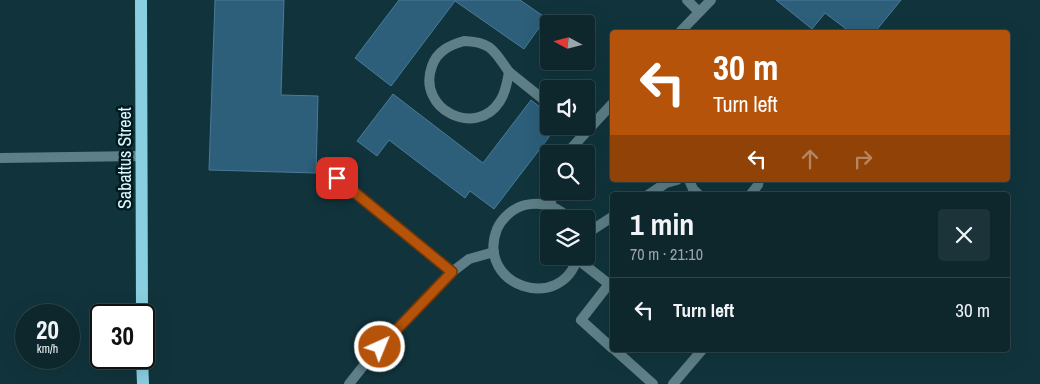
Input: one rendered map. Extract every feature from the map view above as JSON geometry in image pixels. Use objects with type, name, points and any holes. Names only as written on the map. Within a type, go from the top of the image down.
[{"type":"main road","name":"Sabattus Street","points":[[141,0],[142,304]]},
{"type":"main road","points":[[142,369],[143,384]]},
{"type":"street","points":[[688,0],[699,12]]},
{"type":"street","points":[[682,30],[711,0]]},
{"type":"street","points":[[509,72],[506,90],[500,102],[490,112],[478,117],[465,119],[452,116],[441,108],[433,97],[429,84],[434,60],[442,51],[452,44],[464,41],[476,42],[488,46],[498,54],[509,72],[540,97]]},
{"type":"street","points":[[595,122],[610,106]]},
{"type":"street","points":[[574,145],[583,135]]},
{"type":"street","points":[[0,158],[141,156]]},
{"type":"street","points":[[337,178],[452,272]]},
{"type":"street","points":[[652,192],[670,182]]},
{"type":"street","points":[[550,205],[551,200]]},
{"type":"street","points":[[561,210],[550,205],[536,203],[522,206],[509,212],[500,224],[494,237],[494,252],[498,266],[507,277],[518,285],[532,289],[547,288],[560,282],[571,272],[574,265]]},
{"type":"street","points":[[595,228],[610,218]]},
{"type":"street","points":[[348,384],[368,360],[452,272],[469,259],[494,252]]},
{"type":"street","points":[[586,265],[610,283]]},
{"type":"street","points":[[610,285],[581,320],[610,345]]},
{"type":"street","points":[[617,352],[653,384]]},
{"type":"street","points":[[673,384],[700,352]]},
{"type":"building","points":[[215,0],[284,0],[281,95],[318,96],[316,173],[209,170]]},
{"type":"building","points":[[399,0],[520,0],[542,15],[540,15],[540,26],[524,49],[455,1],[391,86],[355,58]]},
{"type":"building","points":[[776,0],[901,0],[877,30],[847,30],[825,13],[812,29]]},
{"type":"building","points":[[393,94],[483,163],[531,100],[540,107],[540,135],[549,135],[494,209],[470,191],[465,198],[389,140],[377,156],[357,141]]},
{"type":"route","points":[[337,178],[452,272],[380,347]]}]
